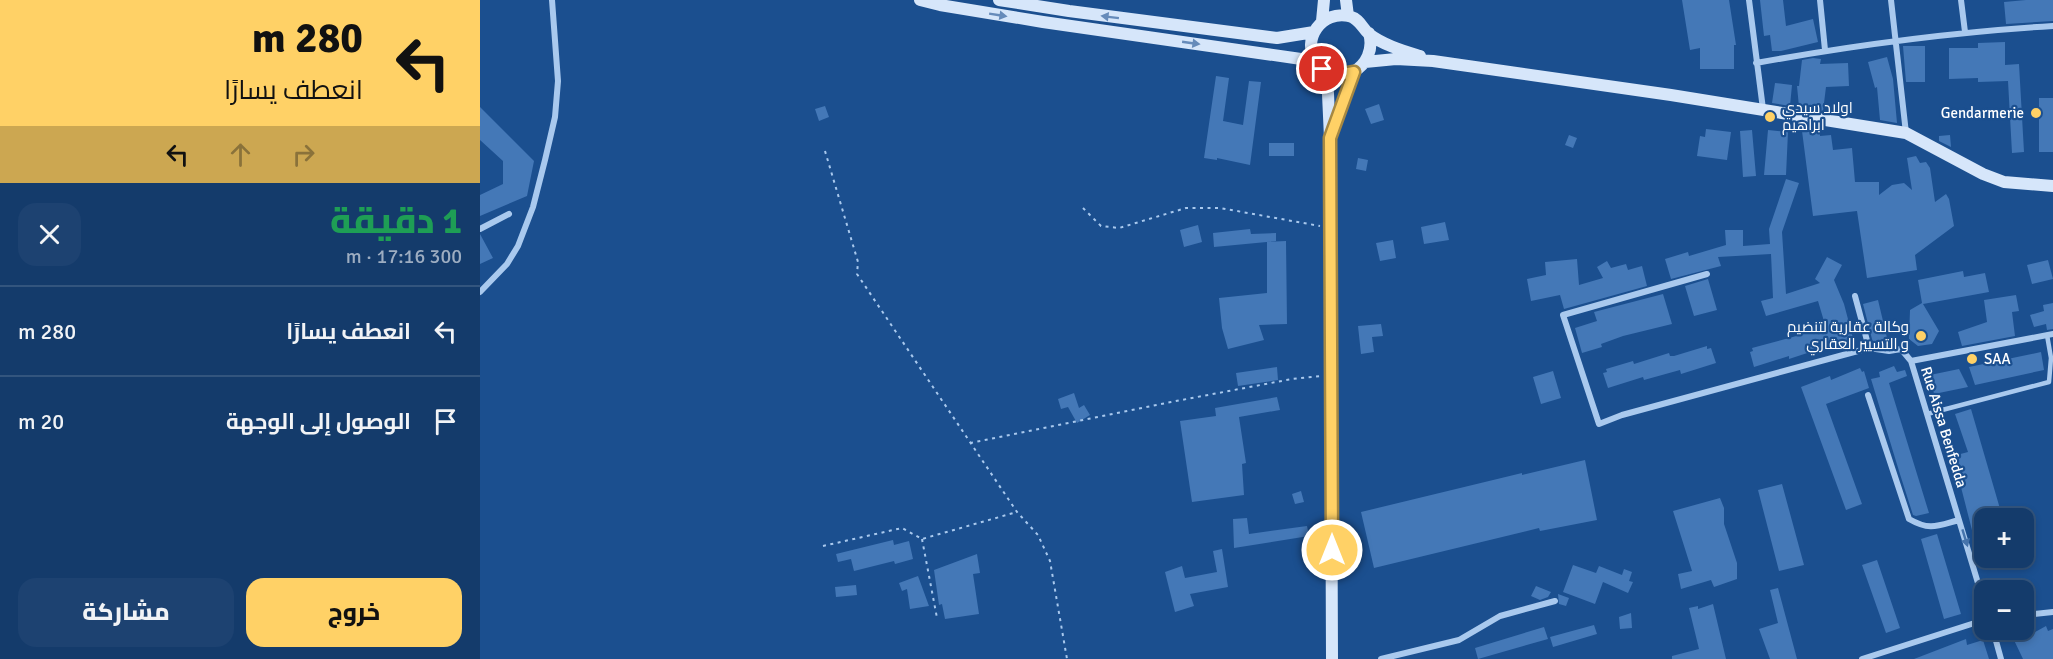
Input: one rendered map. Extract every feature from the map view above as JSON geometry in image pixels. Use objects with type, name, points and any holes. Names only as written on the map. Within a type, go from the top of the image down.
[{"type":"main road","points":[[920,0],[1043,22],[1315,61]]},
{"type":"main road","points":[[999,0],[1277,38],[1314,32]]},
{"type":"main road","points":[[1324,0],[1322,21],[1314,32],[1311,48],[1315,61],[1327,72],[1337,75],[1354,72]]},
{"type":"main road","points":[[1346,0],[1348,16]]},
{"type":"main road","points":[[1322,21],[1336,15],[1348,16],[1362,24],[1368,33],[1370,50],[1365,62],[1354,72],[1330,138]]},
{"type":"main road","points":[[1368,33],[1397,48],[1433,61]]},
{"type":"main road","points":[[1365,62],[1396,59],[1433,61],[1906,133],[1983,174],[2004,182],[2053,186]]},
{"type":"main road","points":[[1327,72],[1330,138],[1332,659]]},
{"type":"street","points":[[480,292],[507,264],[518,246],[533,207],[545,160],[555,117],[558,81],[552,0]]},
{"type":"street","points":[[1749,0],[1763,110]]},
{"type":"street","points":[[1820,0],[1826,50]]},
{"type":"street","points":[[1891,0],[1906,133]]},
{"type":"street","points":[[1961,0],[1965,32]]},
{"type":"street","points":[[1756,63],[1896,40],[1965,32],[2053,27]]},
{"type":"street","points":[[480,229],[509,214]]},
{"type":"street","points":[[1707,274],[1563,315],[1599,424],[1622,415],[1869,348],[1889,351],[1901,349],[1911,361],[2050,335]]},
{"type":"street","points":[[1855,296],[1869,348]]},
{"type":"street","name":"Rue Aissa Benfedda","points":[[1911,361],[1977,580]]},
{"type":"street","points":[[1868,394],[1909,519],[1920,526],[1933,528],[1959,519]]},
{"type":"street","points":[[1381,659],[1459,640],[1500,616],[1555,601]]},
{"type":"street","points":[[2034,614],[2053,612]]},
{"type":"street","points":[[1862,659],[1974,623]]},
{"type":"street","points":[[1996,640],[2001,659]]},
{"type":"lane","points":[[1927,414],[2049,382],[2050,335]]},
{"type":"path","points":[[825,151],[858,262],[857,274],[1017,512],[1038,535],[1050,561],[1068,659]]},
{"type":"path","points":[[1083,208],[1101,226],[1119,228],[1186,208],[1220,208],[1330,228]]},
{"type":"path","points":[[970,443],[1292,379],[1331,375]]},
{"type":"path","points":[[823,546],[902,528],[922,539],[1017,512]]},
{"type":"path","points":[[922,539],[937,618]]},
{"type":"building","points":[[1682,0],[1729,0],[1736,45],[1734,45],[1734,69],[1700,69],[1700,48],[1690,50]]},
{"type":"building","points":[[1760,0],[1783,0],[1786,26],[1813,19],[1818,42],[1772,51],[1770,35],[1764,36]]},
{"type":"building","points":[[2053,0],[2053,21],[2006,24],[2004,2]]},
{"type":"building","points":[[2005,42],[2005,65],[2019,64],[2024,152],[2012,153],[2008,81],[1978,82],[1978,78],[1949,79],[1949,48],[1978,48],[1978,43]]},
{"type":"building","points":[[1903,46],[1925,46],[1925,82],[1906,82]]},
{"type":"building","points":[[1887,57],[1893,79],[1897,123],[1880,120],[1877,87],[1875,88],[1868,62]]},
{"type":"building","points":[[1821,59],[1820,64],[1848,63],[1849,86],[1826,87],[1823,111],[1799,107],[1797,86],[1799,86],[1802,60]]},
{"type":"building","points":[[1216,76],[1229,78],[1223,121],[1243,125],[1249,81],[1261,82],[1250,165],[1217,158],[1217,160],[1204,158]]},
{"type":"building","points":[[1775,83],[1792,85],[1790,106],[1772,103]]},
{"type":"building","points":[[2039,98],[2053,98],[2053,152],[2039,152]]},
{"type":"building","points":[[1379,104],[1384,120],[1371,124],[1365,109]]},
{"type":"building","points":[[825,106],[829,117],[819,121],[815,109]]},
{"type":"building","points":[[480,107],[534,161],[527,196],[480,216],[480,195],[503,184],[503,161],[480,140]]},
{"type":"building","points":[[1706,129],[1731,132],[1727,160],[1697,156],[1700,136],[1705,137]]},
{"type":"building","points":[[1820,129],[1820,136],[1831,135],[1833,150],[1852,148],[1855,182],[1879,182],[1879,195],[1892,185],[1904,183],[1912,190],[1907,158],[1916,156],[1920,163],[1926,162],[1930,168],[1935,202],[1946,194],[1954,226],[1915,255],[1917,270],[1867,278],[1857,211],[1813,216],[1802,131]]},
{"type":"building","points":[[1752,130],[1756,176],[1743,177],[1740,131]]},
{"type":"building","points":[[1768,130],[1788,132],[1786,175],[1764,175]]},
{"type":"building","points":[[1569,135],[1577,138],[1573,148],[1565,145]]},
{"type":"building","points":[[1950,135],[1951,147],[1939,141],[1939,136]]},
{"type":"building","points":[[1269,143],[1294,143],[1294,156],[1269,156]]},
{"type":"building","points":[[1358,158],[1368,160],[1366,171],[1356,169]]},
{"type":"building","points":[[1786,179],[1799,183],[1782,232],[1786,294],[1820,283],[1815,279],[1827,257],[1842,265],[1834,280],[1844,304],[1853,338],[1789,359],[1789,356],[1754,367],[1750,352],[1753,351],[1752,348],[1826,328],[1818,301],[1766,316],[1761,301],[1773,298],[1771,254],[1718,257],[1721,266],[1671,279],[1665,259],[1688,252],[1689,256],[1726,245],[1725,230],[1743,230],[1743,246],[1770,244],[1769,229]]},
{"type":"building","points":[[1445,222],[1449,240],[1424,244],[1421,227]]},
{"type":"building","points":[[1198,225],[1202,242],[1184,247],[1180,230]]},
{"type":"building","points":[[1250,229],[1251,234],[1276,233],[1276,241],[1214,247],[1213,233]]},
{"type":"building","points":[[480,234],[493,258],[480,264]]},
{"type":"building","points":[[1393,240],[1396,258],[1380,261],[1376,243]]},
{"type":"building","points":[[1286,241],[1287,324],[1259,325],[1264,340],[1228,349],[1222,328],[1219,298],[1267,293],[1267,242]]},
{"type":"building","points":[[1577,259],[1579,285],[1603,278],[1597,267],[1607,261],[1611,268],[1626,264],[1628,270],[1642,266],[1647,286],[1564,309],[1560,295],[1531,301],[1527,279],[1546,275],[1545,262]]},
{"type":"building","points":[[2048,260],[2053,279],[2032,284],[2027,265]]},
{"type":"building","points":[[1963,271],[1964,277],[1985,273],[1989,292],[1923,304],[1939,331],[1932,344],[1918,346],[1909,339],[1910,310],[1922,303],[1918,280]]},
{"type":"building","points":[[1708,279],[1717,310],[1694,316],[1685,286]]},
{"type":"building","points":[[1663,294],[1672,324],[1623,336],[1601,344],[1602,347],[1582,353],[1575,328],[1597,321],[1594,312]]},
{"type":"building","points":[[2016,295],[2019,311],[2012,312],[2015,336],[1962,346],[1958,332],[1987,322],[1984,300]]},
{"type":"building","points":[[1878,300],[1888,342],[1879,344],[1873,343],[1863,304]]},
{"type":"building","points":[[2053,303],[2053,329],[2047,330],[2046,324],[2034,327],[2030,315],[2044,311],[2043,305]]},
{"type":"building","points":[[1381,324],[1383,336],[1372,337],[1374,352],[1361,354],[1358,326]]},
{"type":"building","points":[[1707,346],[1707,349],[1711,348],[1716,363],[1681,374],[1680,370],[1644,380],[1643,377],[1608,388],[1603,373],[1607,372],[1606,369],[1633,361],[1634,364],[1669,353],[1670,356],[1674,356]]},
{"type":"building","points":[[2041,352],[2044,370],[1975,385],[1969,367]]},
{"type":"building","points":[[1894,366],[1897,372],[1905,370],[1907,376],[1889,383],[1929,513],[1916,516],[1913,515],[1871,379],[1880,377],[1879,372]]},
{"type":"building","points":[[1277,367],[1278,380],[1238,386],[1236,373]]},
{"type":"building","points":[[1860,368],[1862,372],[1864,371],[1869,388],[1826,404],[1862,504],[1846,510],[1801,387],[1830,376],[1831,380]]},
{"type":"building","points":[[1959,369],[1968,387],[1934,394],[1930,375]]},
{"type":"building","points":[[1553,371],[1561,398],[1541,404],[1533,377]]},
{"type":"building","points":[[1074,393],[1079,408],[1084,405],[1090,415],[1077,423],[1068,407],[1061,409],[1058,399]]},
{"type":"building","points":[[1277,397],[1280,410],[1239,417],[1246,463],[1242,464],[1244,495],[1192,502],[1180,421],[1216,416],[1215,408]]},
{"type":"building","points":[[1971,409],[2000,508],[1974,508],[1973,534],[1953,456],[1968,452],[1955,414]]},
{"type":"building","points":[[1585,460],[1597,520],[1540,531],[1539,528],[1374,568],[1361,512]]},
{"type":"building","points":[[1782,484],[1804,565],[1779,571],[1758,490]]},
{"type":"building","points":[[1301,491],[1304,502],[1295,504],[1292,494]]},
{"type":"building","points":[[1720,498],[1724,508],[1724,524],[1737,563],[1737,579],[1714,587],[1711,580],[1681,589],[1678,574],[1692,571],[1673,511]]},
{"type":"building","points":[[1247,518],[1249,534],[1307,526],[1309,536],[1234,548],[1233,519]]},
{"type":"building","points":[[1937,534],[1961,614],[1944,619],[1921,539]]},
{"type":"building","points":[[893,540],[894,545],[909,541],[913,559],[895,564],[894,561],[854,571],[851,559],[838,562],[836,554]]},
{"type":"building","points":[[1222,549],[1228,587],[1190,594],[1194,606],[1175,612],[1165,572],[1182,566],[1185,578],[1217,572],[1213,551]]},
{"type":"building","points":[[977,554],[980,573],[973,574],[979,614],[945,619],[942,604],[939,605],[934,570]]},
{"type":"building","points":[[1877,560],[1900,628],[1886,633],[1862,565]]},
{"type":"building","points":[[1573,565],[1596,573],[1599,566],[1622,575],[1624,569],[1632,572],[1629,581],[1633,582],[1628,593],[1603,582],[1595,604],[1563,592]]},
{"type":"building","points":[[918,576],[929,606],[910,609],[907,589],[902,591],[899,583]]},
{"type":"building","points":[[856,585],[857,595],[836,597],[835,587]]},
{"type":"building","points":[[1536,586],[1551,592],[1548,597],[1540,600],[1531,596]]},
{"type":"building","points":[[1778,588],[1797,659],[1770,659],[1759,629],[1778,623],[1770,590]]},
{"type":"building","points":[[1558,594],[1569,598],[1566,606],[1559,604]]},
{"type":"building","points":[[1713,604],[1726,659],[1672,659],[1672,656],[1699,649],[1689,608],[1698,606],[1698,609]]},
{"type":"building","points":[[1631,613],[1632,628],[1620,629],[1619,617]]},
{"type":"building","points":[[1594,625],[1597,634],[1553,647],[1550,637]]},
{"type":"building","points":[[2046,626],[2048,631],[2053,629],[2053,659],[2023,659],[2014,640],[2034,640],[2034,633]]},
{"type":"building","points":[[1544,627],[1548,639],[1478,659],[1475,648]]},
{"type":"building","points":[[1966,639],[1967,645],[1983,640],[1989,659],[1914,659]]},
{"type":"place","name":"Gendarmerie","points":[[2036,113]]},
{"type":"place","name":"اولاد سيدي ابراهيم","points":[[1770,117]]},
{"type":"place","name":"وكالة عقارية لتنضيم و التسيير العقاري","points":[[1921,336]]},
{"type":"place","name":"SAA","points":[[1972,359]]},
{"type":"route","points":[[1322,69],[1337,75],[1354,72],[1330,138],[1332,550]]}]
